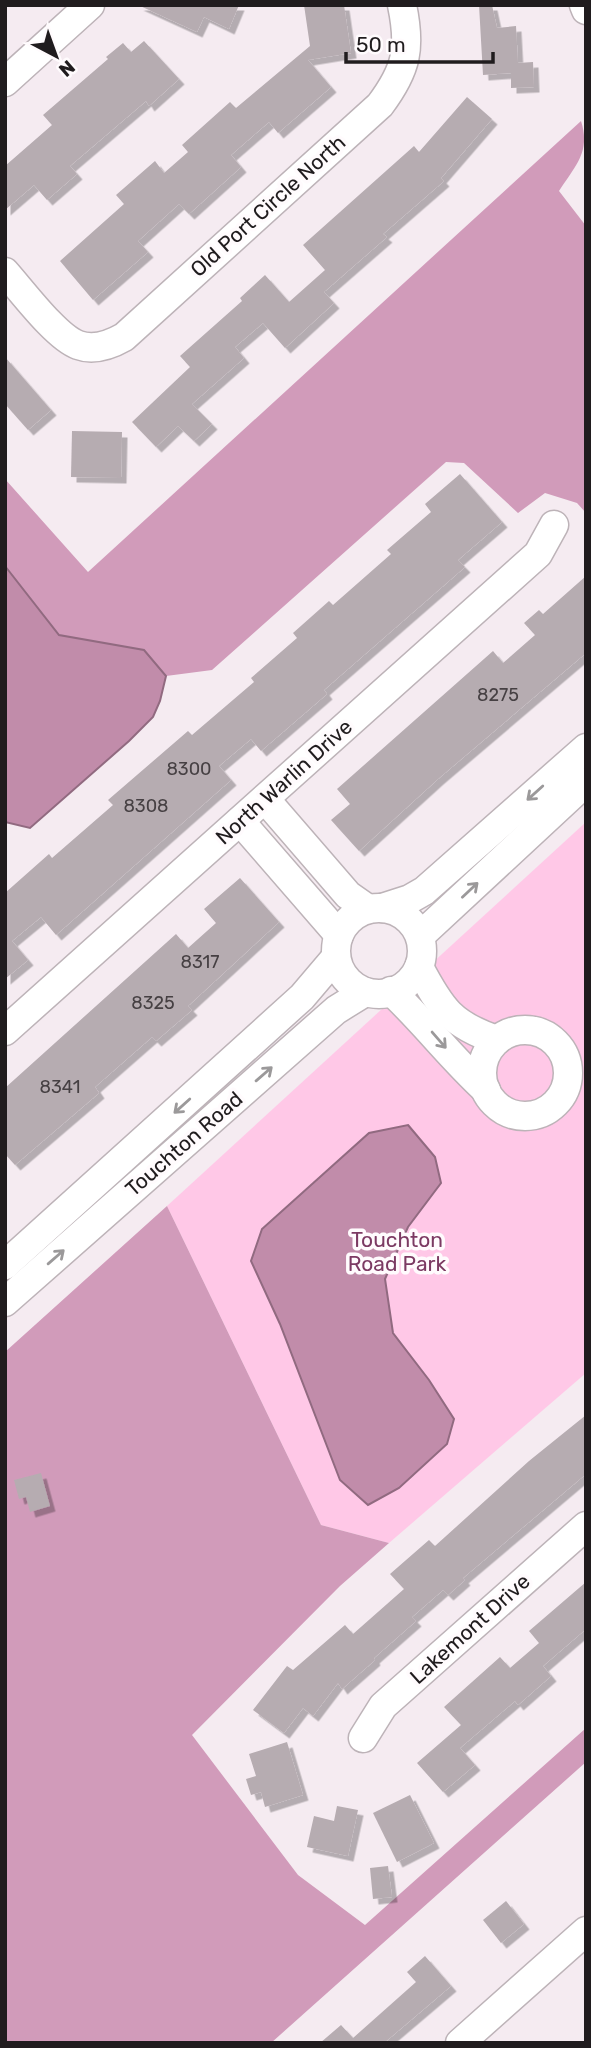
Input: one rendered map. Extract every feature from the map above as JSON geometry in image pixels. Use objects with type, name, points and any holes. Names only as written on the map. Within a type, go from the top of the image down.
[{"type":"street","points":[[5,82],[90,5]]},
{"type":"street","name":"Old Port Circle North","points":[[5,272],[61,336],[78,345],[94,348],[124,337],[380,104],[394,87],[402,69],[407,40],[402,5]]},
{"type":"street","points":[[584,5],[586,10]]},
{"type":"street","name":"North Warlin Drive","points":[[5,1031],[538,554],[554,525]]},
{"type":"street","name":"Touchton Road","points":[[5,1265],[302,997],[337,946],[351,919],[375,909],[410,900],[424,891],[586,748]]},
{"type":"street","points":[[419,936],[586,782]]},
{"type":"street","points":[[265,799],[348,895],[375,909],[394,910],[414,925],[422,952],[419,967],[434,996],[463,1027],[498,1040]]},
{"type":"street","points":[[240,821],[290,879],[337,946],[341,972],[351,984],[378,992],[415,1013],[467,1073],[506,1111],[527,1115],[547,1109],[566,1087],[568,1072],[565,1058],[559,1046],[536,1031],[509,1033],[498,1040],[483,1063],[482,1077],[486,1090]]},
{"type":"street","points":[[290,879],[315,857]]},
{"type":"street","name":"Touchton Road","points":[[5,1302],[336,1010],[410,981],[419,967]]},
{"type":"street","name":"Lakemont Drive","points":[[363,1738],[383,1706],[586,1526]]},
{"type":"street","points":[[460,2043],[586,1931]]},
{"type":"green space","name":"Touchton Road Park","points":[[586,822],[586,1373],[389,1543],[321,1525],[167,1206]]},
{"type":"shaded area","points":[[581,121],[584,132],[583,150],[559,191],[586,226],[586,513],[577,503],[545,493],[518,513],[464,463],[446,462],[212,670],[166,676],[144,650],[59,635],[5,566],[5,479],[88,572]]},
{"type":"shaded area","points":[[5,566],[59,635],[144,650],[166,676],[153,717],[30,828],[5,822]]},
{"type":"shaded area","points":[[408,1125],[435,1157],[441,1183],[408,1227],[385,1279],[393,1333],[429,1380],[454,1419],[447,1444],[399,1488],[368,1505],[340,1480],[280,1324],[251,1261],[262,1229],[369,1133]]},
{"type":"shaded area","points":[[167,1206],[321,1525],[389,1543],[340,1586],[192,1735],[298,1875],[365,1925],[586,1728],[586,1762],[271,2043],[5,2043],[5,1352]]},
{"type":"building","points":[[138,5],[239,5],[229,29],[204,17],[197,32]]},
{"type":"building","points":[[304,5],[344,5],[351,53],[308,60],[331,87],[278,133],[269,122],[231,155],[241,167],[189,214],[179,204],[138,241],[148,252],[93,300],[60,261],[124,204],[116,195],[155,161],[164,173],[188,152],[182,145],[230,102],[236,108],[310,46]]},
{"type":"building","points":[[479,5],[492,5],[497,28],[516,26],[518,63],[533,62],[534,87],[511,88],[511,73],[483,75]]},
{"type":"building","points":[[144,41],[179,79],[149,106],[146,101],[70,166],[77,174],[47,200],[34,185],[5,210],[5,166],[52,125],[43,115],[123,43],[131,52]]},
{"type":"building","points":[[467,97],[492,119],[441,178],[444,181],[383,234],[387,237],[324,292],[334,303],[285,348],[263,323],[235,347],[244,358],[192,404],[212,424],[194,441],[178,426],[156,447],[132,422],[190,367],[180,356],[242,301],[240,298],[265,275],[289,302],[325,270],[303,245],[414,146],[419,152]]},
{"type":"building","points":[[5,357],[51,410],[28,430],[5,404]]},
{"type":"building","points":[[72,431],[122,432],[121,478],[71,477]]},
{"type":"building","points":[[460,474],[502,522],[458,560],[465,567],[324,690],[327,694],[261,751],[251,739],[219,766],[231,780],[56,935],[41,917],[12,941],[28,960],[5,979],[5,893],[49,854],[52,858],[113,805],[108,800],[188,731],[192,735],[254,682],[251,678],[297,638],[293,633],[329,601],[333,605],[391,554],[387,550],[431,512],[425,504]]},
{"type":"building","points":[[586,576],[586,653],[438,779],[359,851],[331,820],[350,804],[337,789],[493,651],[503,663],[535,635],[524,623],[539,610],[543,614]]},
{"type":"building","points":[[240,878],[279,922],[188,1006],[192,1010],[156,1041],[152,1037],[95,1087],[99,1093],[15,1165],[5,1154],[5,1088],[176,934],[188,948],[216,923],[204,909]]},
{"type":"building","points":[[586,1415],[586,1474],[463,1578],[465,1580],[448,1595],[443,1590],[412,1617],[416,1621],[374,1658],[375,1660],[342,1689],[338,1683],[313,1716],[303,1708],[284,1733],[253,1710],[287,1666],[293,1670],[345,1625],[353,1634],[404,1589],[390,1574],[429,1540],[435,1546],[529,1461]]},
{"type":"building","points":[[41,1473],[50,1506],[30,1512],[26,1497],[19,1499],[14,1480]]},
{"type":"building","points":[[586,1582],[586,1629],[543,1666],[551,1676],[518,1705],[515,1701],[460,1748],[475,1765],[443,1792],[417,1763],[461,1725],[444,1707],[500,1657],[510,1668],[539,1643],[529,1631]]},
{"type":"building","points":[[287,1742],[303,1795],[265,1807],[261,1792],[251,1795],[246,1779],[256,1776],[249,1754]]},
{"type":"building","points":[[410,1795],[434,1843],[397,1862],[373,1813]]},
{"type":"building","points":[[337,1806],[358,1810],[348,1856],[307,1847],[314,1816],[334,1821]]},
{"type":"building","points":[[388,1866],[392,1897],[373,1899],[370,1868]]},
{"type":"building","points":[[506,1901],[524,1924],[501,1943],[483,1920]]},
{"type":"building","points":[[425,1956],[451,1986],[384,2043],[320,2043],[341,2025],[353,2038],[416,1982],[407,1972]]}]
